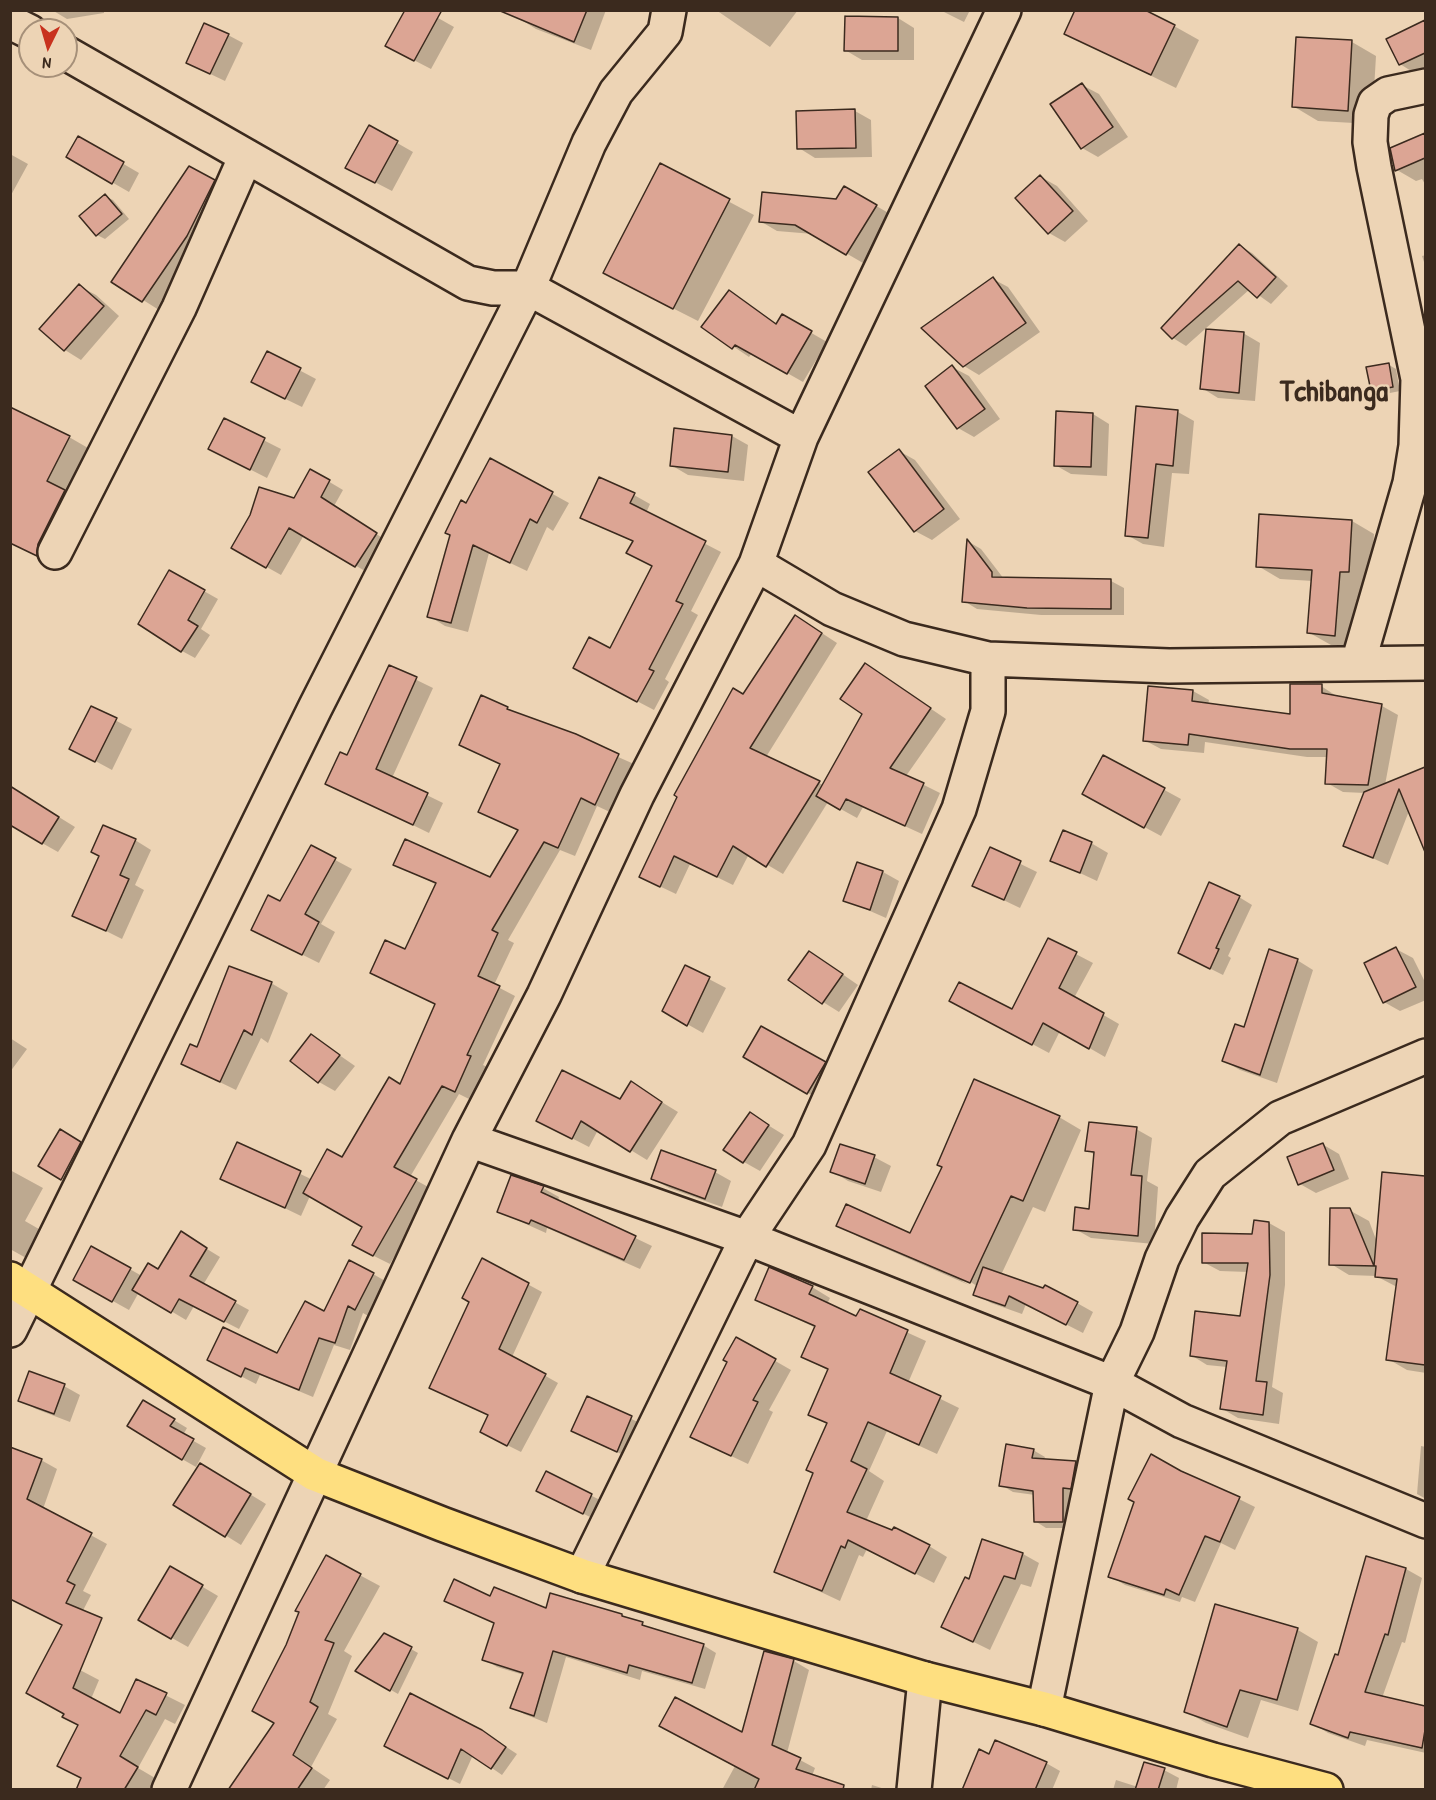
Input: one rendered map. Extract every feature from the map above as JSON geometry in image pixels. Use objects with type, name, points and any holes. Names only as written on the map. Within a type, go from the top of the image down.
[{"type":"main road","points":[[20,1285],[315,1473],[582,1576],[925,1679],[1044,1709],[1213,1760],[1326,1790]]},
{"type":"street","points":[[10,1330],[20,1285],[528,288],[589,143],[616,92],[665,32],[669,10]]},
{"type":"street","points":[[169,1790],[469,1140],[544,995],[637,795],[756,564],[801,437],[1004,10]]},
{"type":"street","points":[[78,60],[468,283],[493,288],[528,288],[801,437]]},
{"type":"street","points":[[1358,663],[1410,483],[1416,446],[1419,379],[1374,167],[1370,142],[1371,115],[1375,103],[1388,94],[1425,86]]},
{"type":"street","points":[[55,552],[178,308],[246,156]]},
{"type":"street","points":[[756,564],[832,609],[904,639],[988,659],[1169,666],[1425,663]]},
{"type":"street","points":[[582,1576],[747,1238],[809,1145],[959,809],[988,711],[988,659]]},
{"type":"street","points":[[1044,1709],[1112,1383],[1137,1332],[1162,1259],[1182,1218],[1210,1174],[1280,1118],[1425,1056]]},
{"type":"street","points":[[469,1140],[747,1238],[1112,1383],[1182,1421],[1425,1521]]},
{"type":"street","points":[[914,1790],[925,1679]]},
{"type":"building","points":[[405,10],[442,10],[414,61],[385,46]]},
{"type":"building","points":[[498,10],[587,10],[574,42]]},
{"type":"building","points":[[1075,10],[1145,10],[1175,25],[1151,75],[1064,34]]},
{"type":"building","points":[[845,16],[898,17],[898,51],[844,51]]},
{"type":"building","points":[[1425,20],[1425,53],[1399,65],[1386,39]]},
{"type":"building","points":[[204,23],[229,34],[210,74],[186,63]]},
{"type":"building","points":[[1296,37],[1352,40],[1348,111],[1292,107]]},
{"type":"building","points":[[1082,83],[1113,127],[1081,149],[1050,104]]},
{"type":"building","points":[[855,109],[856,148],[797,149],[796,111]]},
{"type":"building","points":[[369,125],[398,141],[375,183],[345,168]]},
{"type":"building","points":[[1425,133],[1425,158],[1395,171],[1390,148]]},
{"type":"building","points":[[78,136],[124,162],[112,184],[66,157]]},
{"type":"building","points":[[660,163],[730,199],[673,309],[603,273]]},
{"type":"building","points":[[189,166],[215,180],[187,236],[142,302],[111,282]]},
{"type":"building","points":[[1040,175],[1073,211],[1048,234],[1015,198]]},
{"type":"building","points":[[844,186],[877,205],[846,255],[795,225],[759,222],[762,192],[836,199]]},
{"type":"building","points":[[105,194],[122,214],[96,236],[79,216]]},
{"type":"building","points":[[1239,244],[1276,277],[1257,298],[1238,281],[1172,339],[1161,328]]},
{"type":"building","points":[[993,277],[1026,323],[963,367],[921,328]]},
{"type":"building","points":[[79,284],[104,306],[64,351],[39,329]]},
{"type":"building","points":[[729,290],[776,324],[782,314],[812,331],[787,374],[735,345],[732,349],[701,327]]},
{"type":"building","points":[[1206,329],[1244,332],[1239,393],[1200,389]]},
{"type":"building","points":[[267,351],[301,368],[285,399],[251,382]]},
{"type":"building","points":[[1389,363],[1393,387],[1371,391],[1366,367]]},
{"type":"building","points":[[952,365],[985,409],[957,429],[925,386]]},
{"type":"building","points":[[1136,406],[1178,410],[1173,466],[1156,464],[1148,538],[1125,536]]},
{"type":"building","points":[[10,407],[70,436],[47,481],[65,490],[38,544],[37,556],[10,543]]},
{"type":"building","points":[[1056,411],[1093,413],[1091,467],[1054,466]]},
{"type":"building","points":[[224,418],[265,438],[250,470],[208,449]]},
{"type":"building","points":[[674,428],[732,435],[728,472],[670,466]]},
{"type":"building","points":[[899,449],[944,509],[914,532],[868,472]]},
{"type":"building","points":[[490,458],[553,492],[537,523],[530,519],[510,563],[473,545],[451,623],[427,617],[450,535],[445,533],[461,500],[466,503]]},
{"type":"building","points":[[310,469],[330,480],[321,497],[377,533],[355,567],[289,528],[266,568],[231,548],[250,515],[259,487],[294,498]]},
{"type":"building","points":[[599,477],[635,493],[630,503],[706,541],[676,601],[683,604],[649,669],[654,671],[637,702],[573,668],[589,637],[610,648],[652,566],[626,553],[633,541],[580,518]]},
{"type":"building","points":[[1259,514],[1352,520],[1349,572],[1340,572],[1335,636],[1307,633],[1312,570],[1256,567]]},
{"type":"building","points":[[967,539],[992,572],[992,577],[1111,579],[1111,609],[1027,608],[962,602]]},
{"type":"building","points":[[169,570],[205,590],[188,620],[198,626],[181,652],[138,624]]},
{"type":"building","points":[[795,615],[822,633],[750,748],[820,781],[766,867],[733,846],[717,877],[674,856],[660,887],[639,877],[677,797],[674,795],[733,688],[743,694]]},
{"type":"building","points":[[865,663],[931,708],[890,768],[924,783],[905,826],[846,799],[840,810],[816,796],[862,714],[840,699]]},
{"type":"building","points":[[389,665],[417,677],[376,769],[428,793],[413,825],[325,784],[340,752],[347,755]]},
{"type":"building","points":[[1290,684],[1322,684],[1322,693],[1382,704],[1368,785],[1325,784],[1327,749],[1290,749],[1189,734],[1188,745],[1143,741],[1148,686],[1193,690],[1192,701],[1290,714]]},
{"type":"building","points":[[481,695],[508,707],[507,709],[576,734],[619,754],[595,805],[581,798],[558,848],[544,842],[492,930],[498,933],[478,976],[500,986],[467,1055],[471,1056],[455,1092],[442,1086],[394,1167],[417,1179],[373,1256],[352,1245],[362,1227],[303,1193],[327,1149],[342,1157],[389,1077],[400,1084],[435,1004],[370,973],[385,940],[405,949],[436,883],[393,865],[405,839],[490,877],[518,830],[478,812],[500,764],[459,745]]},
{"type":"building","points":[[91,706],[117,718],[95,762],[69,749]]},
{"type":"building","points":[[1103,755],[1165,788],[1144,828],[1082,794]]},
{"type":"building","points":[[1425,767],[1425,852],[1399,789],[1373,858],[1343,846],[1364,792]]},
{"type":"building","points":[[10,786],[59,817],[42,844],[10,825]]},
{"type":"building","points":[[103,825],[136,839],[120,875],[129,879],[106,931],[72,916],[99,856],[91,852]]},
{"type":"building","points":[[1063,830],[1092,842],[1080,873],[1050,861]]},
{"type":"building","points":[[311,845],[336,858],[305,914],[319,922],[302,955],[251,930],[268,895],[280,901]]},
{"type":"building","points":[[990,847],[1021,861],[1004,900],[972,886]]},
{"type":"building","points":[[857,862],[883,871],[870,910],[843,901]]},
{"type":"building","points":[[1209,882],[1240,896],[1216,948],[1219,949],[1210,969],[1178,953]]},
{"type":"building","points":[[1048,938],[1077,952],[1059,988],[1104,1013],[1089,1049],[1043,1023],[1032,1045],[949,1001],[959,982],[1012,1009]]},
{"type":"building","points":[[1396,947],[1416,987],[1383,1003],[1364,963]]},
{"type":"building","points":[[1269,949],[1298,959],[1260,1075],[1222,1061],[1235,1024],[1244,1027]]},
{"type":"building","points":[[809,951],[843,974],[822,1004],[788,980]]},
{"type":"building","points":[[685,965],[710,977],[687,1026],[662,1011]]},
{"type":"building","points":[[229,966],[272,982],[252,1035],[244,1030],[220,1082],[181,1064],[190,1044],[197,1047]]},
{"type":"building","points":[[761,1026],[826,1062],[807,1094],[743,1057]]},
{"type":"building","points":[[311,1034],[340,1055],[318,1083],[290,1061]]},
{"type":"building","points":[[562,1070],[620,1099],[631,1081],[662,1102],[630,1152],[581,1121],[572,1139],[536,1121]]},
{"type":"building","points":[[974,1079],[1060,1116],[1023,1201],[1011,1196],[970,1283],[836,1226],[846,1204],[910,1233],[942,1167],[937,1165]]},
{"type":"building","points":[[750,1112],[769,1125],[743,1163],[723,1150]]},
{"type":"building","points":[[1089,1122],[1137,1127],[1131,1175],[1142,1176],[1138,1236],[1073,1230],[1075,1207],[1089,1209],[1094,1152],[1085,1151]]},
{"type":"building","points":[[60,1129],[81,1142],[61,1180],[38,1166]]},
{"type":"building","points":[[237,1142],[301,1171],[285,1208],[220,1179]]},
{"type":"building","points":[[1323,1143],[1334,1170],[1298,1185],[1287,1157]]},
{"type":"building","points":[[840,1144],[875,1155],[865,1184],[830,1172]]},
{"type":"building","points":[[661,1150],[716,1170],[705,1199],[651,1179]]},
{"type":"building","points":[[1382,1172],[1425,1176],[1425,1365],[1386,1360],[1397,1279],[1375,1277],[1376,1266],[1374,1266]]},
{"type":"building","points":[[511,1175],[544,1186],[541,1192],[636,1236],[624,1260],[531,1220],[529,1224],[497,1212]]},
{"type":"building","points":[[1330,1208],[1350,1208],[1374,1266],[1329,1265]]},
{"type":"building","points":[[1254,1220],[1269,1222],[1270,1275],[1256,1381],[1267,1382],[1263,1415],[1220,1409],[1227,1361],[1190,1356],[1195,1311],[1240,1316],[1248,1263],[1202,1263],[1202,1233],[1252,1234]]},
{"type":"building","points":[[181,1231],[207,1248],[190,1276],[236,1301],[224,1322],[179,1299],[171,1313],[132,1290],[148,1263],[158,1269]]},
{"type":"building","points":[[91,1246],[131,1268],[112,1302],[73,1280]]},
{"type":"building","points":[[482,1258],[529,1283],[499,1349],[546,1374],[507,1446],[480,1432],[488,1415],[429,1388],[469,1302],[462,1298]]},
{"type":"building","points":[[349,1260],[374,1273],[355,1310],[348,1306],[335,1343],[319,1338],[299,1390],[245,1368],[241,1377],[207,1360],[223,1327],[277,1353],[305,1301],[324,1311]]},
{"type":"building","points":[[769,1267],[813,1286],[809,1294],[856,1316],[860,1309],[908,1330],[890,1373],[941,1396],[919,1445],[868,1422],[851,1461],[867,1469],[847,1512],[892,1530],[894,1527],[930,1545],[915,1574],[848,1540],[845,1548],[841,1546],[822,1591],[774,1572],[813,1473],[806,1470],[827,1423],[808,1415],[828,1369],[801,1357],[815,1326],[755,1300]]},
{"type":"building","points":[[983,1267],[1043,1288],[1045,1285],[1078,1302],[1066,1325],[1009,1296],[1005,1306],[973,1295]]},
{"type":"building","points":[[736,1337],[776,1359],[753,1400],[758,1402],[731,1456],[690,1437],[727,1362],[723,1360]]},
{"type":"building","points":[[29,1371],[65,1384],[54,1414],[18,1401]]},
{"type":"building","points":[[587,1396],[632,1416],[617,1452],[571,1431]]},
{"type":"building","points":[[143,1400],[175,1419],[170,1426],[194,1439],[182,1460],[127,1426]]},
{"type":"building","points":[[1006,1444],[1034,1449],[1032,1458],[1076,1461],[1071,1489],[1063,1488],[1063,1522],[1034,1522],[1033,1491],[999,1486]]},
{"type":"building","points":[[10,1447],[42,1459],[27,1499],[92,1533],[67,1581],[75,1585],[66,1603],[102,1618],[73,1688],[120,1713],[136,1679],[167,1693],[156,1715],[146,1710],[120,1756],[138,1767],[124,1790],[76,1790],[81,1778],[57,1766],[78,1725],[62,1717],[64,1714],[26,1693],[62,1625],[10,1599]]},
{"type":"building","points":[[1151,1454],[1181,1471],[1240,1497],[1220,1542],[1205,1536],[1179,1595],[1166,1589],[1164,1595],[1108,1577],[1134,1502],[1128,1499]]},
{"type":"building","points":[[200,1463],[251,1494],[225,1537],[173,1505]]},
{"type":"building","points":[[546,1471],[592,1494],[583,1514],[536,1491]]},
{"type":"building","points":[[982,1539],[1023,1553],[1015,1579],[1004,1576],[973,1642],[941,1627],[965,1577],[969,1579]]},
{"type":"building","points":[[326,1555],[361,1574],[325,1640],[334,1643],[310,1702],[318,1707],[293,1755],[312,1768],[297,1790],[228,1790],[274,1723],[252,1711],[286,1645],[299,1612],[295,1611]]},
{"type":"building","points":[[1366,1556],[1406,1568],[1388,1635],[1385,1634],[1365,1692],[1425,1706],[1422,1748],[1350,1732],[1348,1738],[1310,1724],[1335,1654],[1338,1655]]},
{"type":"building","points":[[170,1566],[203,1585],[171,1639],[138,1620]]},
{"type":"building","points":[[454,1579],[490,1596],[494,1587],[546,1608],[550,1593],[622,1614],[622,1616],[643,1622],[642,1625],[704,1644],[692,1683],[629,1665],[627,1673],[553,1651],[534,1716],[510,1708],[523,1673],[482,1660],[494,1623],[444,1601]]},
{"type":"building","points":[[1215,1604],[1298,1628],[1277,1700],[1240,1690],[1227,1727],[1184,1712]]},
{"type":"building","points":[[384,1633],[412,1647],[390,1691],[355,1671]]},
{"type":"building","points":[[764,1651],[794,1659],[772,1745],[801,1758],[796,1769],[844,1785],[843,1790],[754,1790],[759,1779],[659,1726],[675,1697],[742,1732]]},
{"type":"building","points":[[410,1693],[482,1730],[506,1747],[491,1769],[461,1749],[448,1779],[384,1746]]},
{"type":"building","points":[[995,1740],[1047,1762],[1035,1790],[962,1790],[979,1749],[989,1754]]},
{"type":"building","points":[[1144,1762],[1165,1768],[1158,1790],[1135,1790]]},
{"type":"district","name":"Tchibanga","points":[[1334,393]]}]
